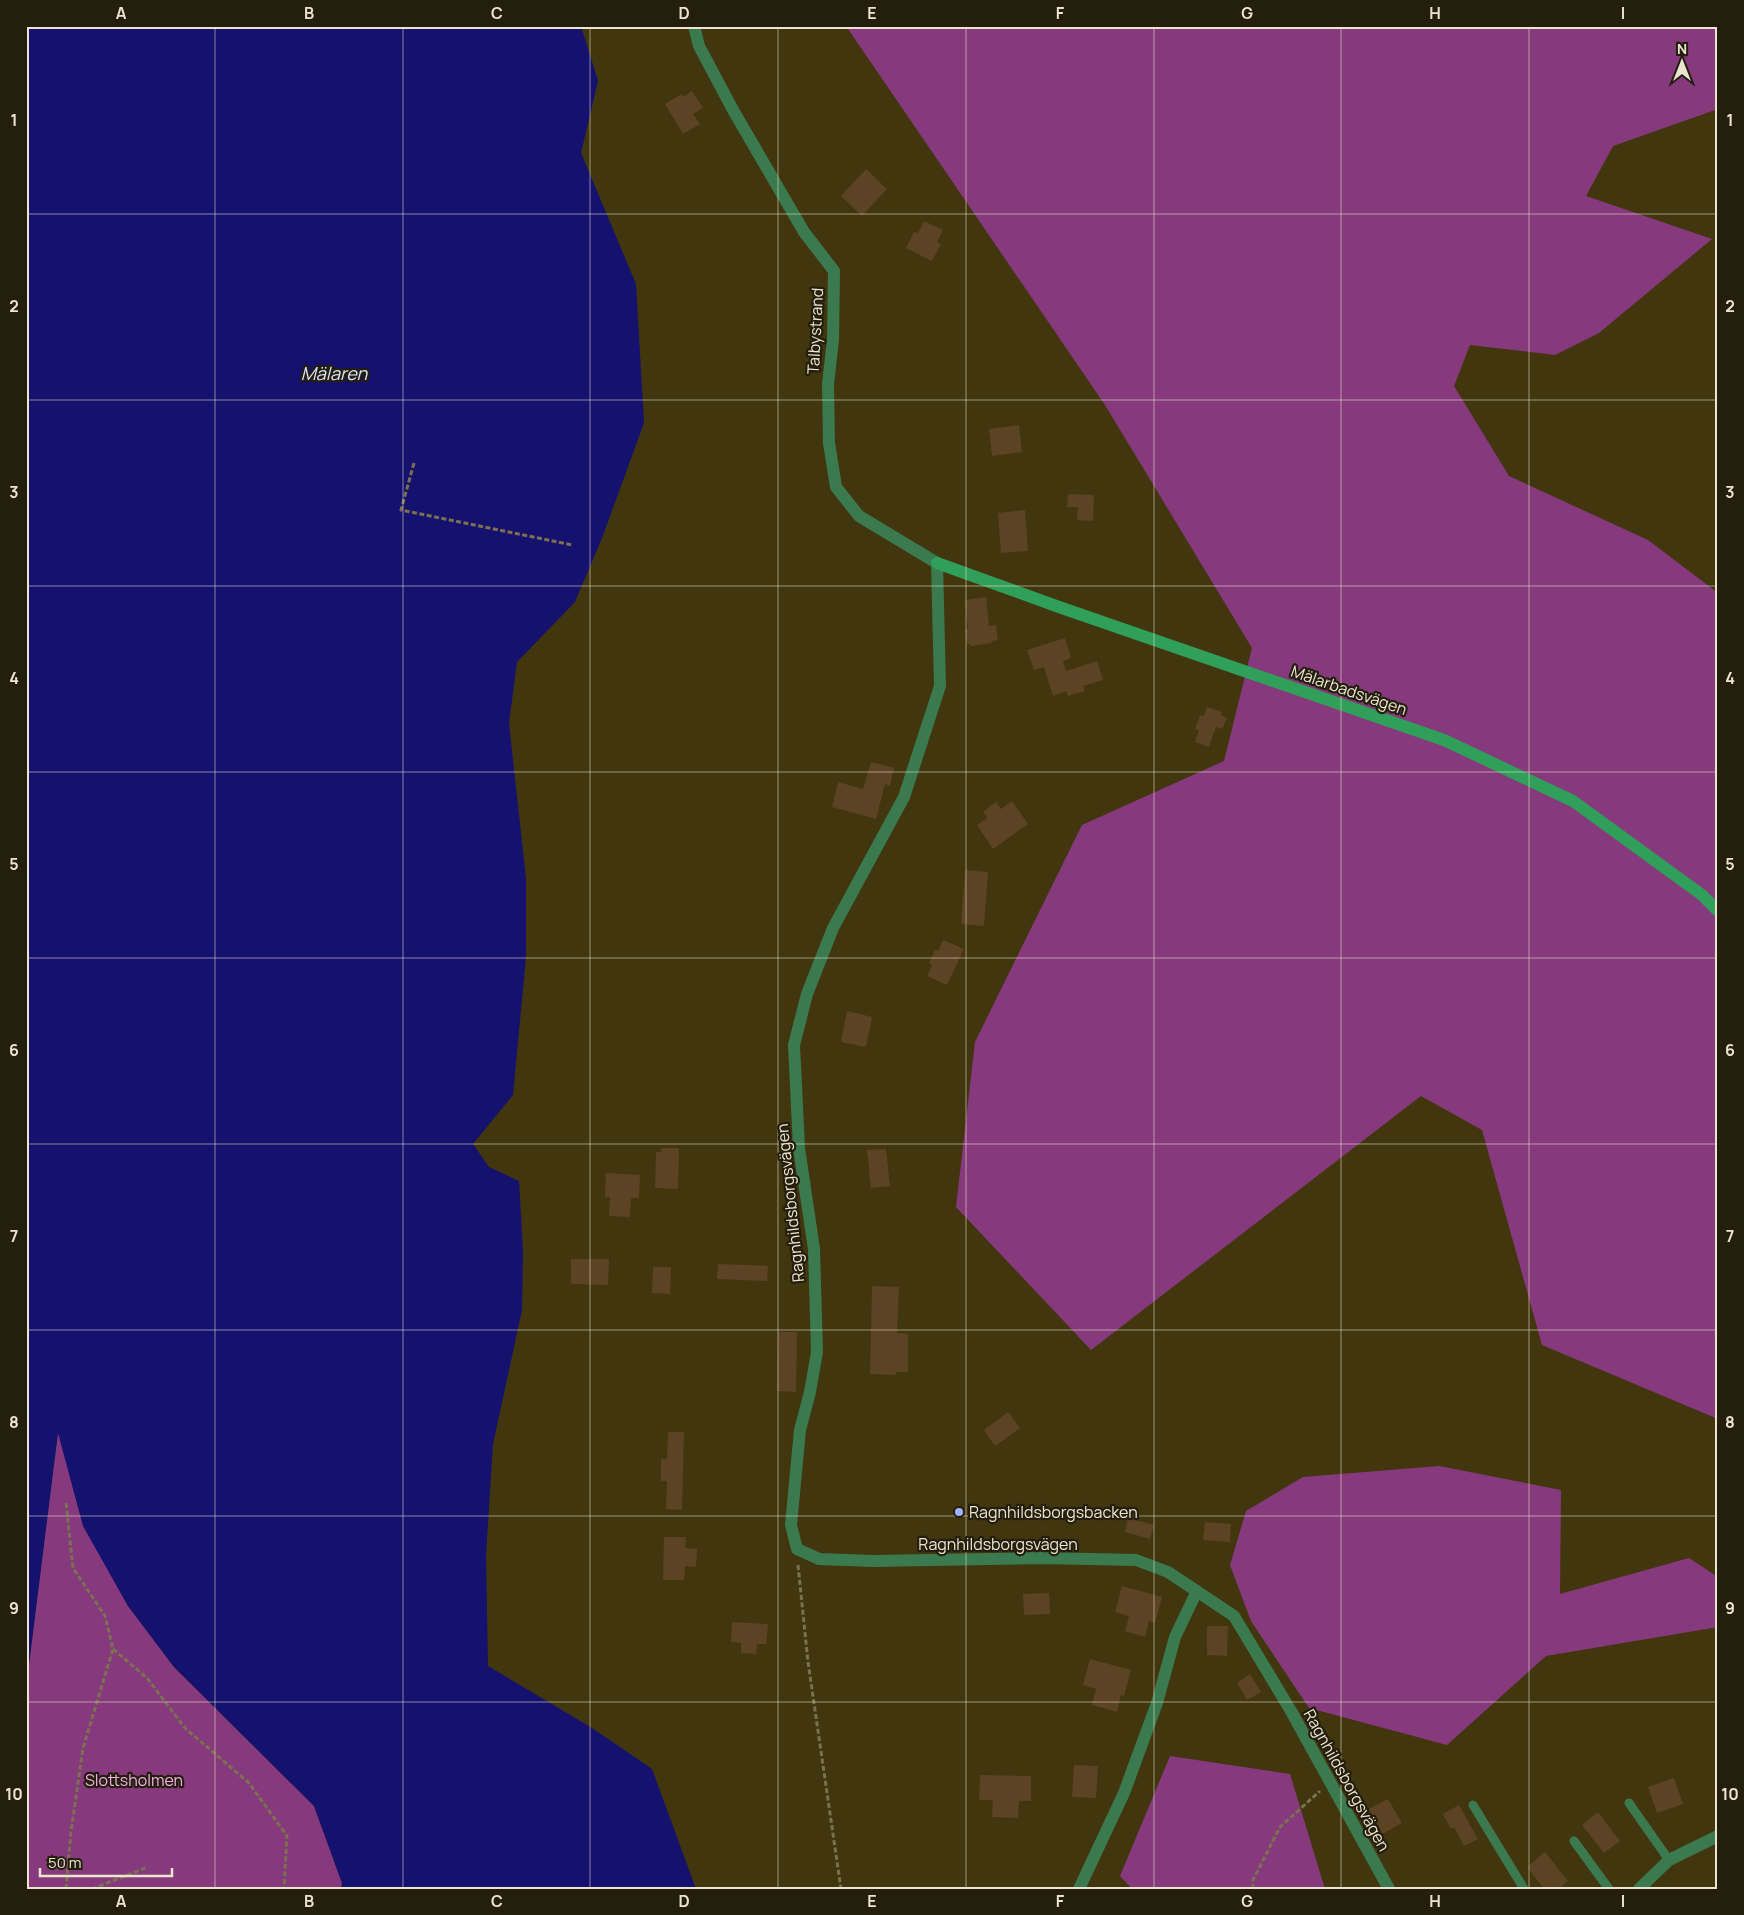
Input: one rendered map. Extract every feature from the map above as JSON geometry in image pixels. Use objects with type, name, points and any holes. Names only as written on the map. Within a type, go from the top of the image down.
[{"type":"street","name":"Talbystrand","points":[[694,26],[699,46],[762,159],[804,232],[834,271],[833,340],[828,384],[830,443],[836,487],[859,516],[937,563]]},
{"type":"street","name":"Mälarbadsvägen","points":[[937,563],[1060,608],[1444,740],[1573,801],[1702,894],[1718,911]]},
{"type":"street","name":"Ragnhildsborgsvägen","points":[[937,563],[940,686],[904,797],[833,928],[807,994],[794,1045],[799,1148],[814,1249],[817,1352],[810,1392],[800,1430],[791,1525],[797,1549],[819,1559],[864,1561],[1041,1558],[1136,1560],[1168,1572],[1234,1616],[1291,1711],[1389,1889]]},
{"type":"street","points":[[1079,1889],[1124,1794],[1157,1703],[1175,1637],[1197,1591]]},
{"type":"street","points":[[1638,1889],[1669,1860],[1718,1836]]},
{"type":"lane","points":[[1629,1803],[1669,1860]]},
{"type":"lane","points":[[1473,1805],[1524,1889]]},
{"type":"lane","points":[[1574,1840],[1609,1889]]},
{"type":"path","points":[[414,463],[401,510],[572,545]]},
{"type":"path","points":[[66,1502],[73,1568],[105,1616],[113,1649],[83,1748],[66,1889]]},
{"type":"path","points":[[797,1549],[808,1662],[841,1889]]},
{"type":"path","points":[[113,1649],[147,1678],[185,1728],[248,1782],[287,1836],[284,1889]]},
{"type":"path","points":[[1253,1889],[1252,1880],[1280,1827],[1330,1782]]},
{"type":"path","points":[[92,1889],[148,1867]]},
{"type":"green space","points":[[846,26],[1718,26],[1718,109],[1613,146],[1586,196],[1712,239],[1599,333],[1555,355],[1470,345],[1454,386],[1509,476],[1648,540],[1718,593],[1718,1419],[1542,1345],[1482,1130],[1421,1096],[1091,1350],[956,1207],[975,1042],[1082,825],[1224,761],[1252,648],[1105,405]]},
{"type":"green space","name":"Slottsholmen","points":[[58,1431],[83,1525],[128,1606],[174,1667],[314,1806],[342,1883],[341,1889],[26,1889],[26,1688]]},
{"type":"green space","points":[[1439,1466],[1561,1490],[1560,1594],[1689,1558],[1718,1577],[1718,1627],[1546,1656],[1447,1745],[1309,1708],[1251,1621],[1230,1565],[1246,1511],[1303,1477]]},
{"type":"green space","points":[[1170,1756],[1290,1774],[1325,1889],[1132,1889],[1120,1876]]},
{"type":"water","name":"Mälaren","points":[[26,26],[581,26],[598,81],[581,153],[636,284],[644,423],[602,538],[575,602],[517,662],[509,723],[526,879],[526,957],[513,1095],[473,1144],[489,1167],[519,1181],[523,1251],[522,1310],[493,1444],[486,1555],[488,1666],[592,1728],[652,1769],[696,1889],[341,1889],[342,1883],[314,1806],[174,1667],[128,1606],[83,1526],[58,1433],[26,1688]]},
{"type":"building","points":[[692,91],[703,108],[693,114],[700,124],[683,134],[665,104],[682,94],[683,97]]},
{"type":"building","points":[[866,169],[887,189],[862,216],[841,196]]},
{"type":"building","points":[[924,221],[943,230],[937,242],[941,244],[932,261],[906,248],[914,232],[918,233]]},
{"type":"building","points":[[1019,425],[1022,452],[992,456],[989,429]]},
{"type":"building","points":[[1068,494],[1094,495],[1093,521],[1077,520],[1078,507],[1067,507]]},
{"type":"building","points":[[1025,510],[1028,551],[1001,553],[998,513]]},
{"type":"building","points":[[986,597],[989,626],[996,625],[998,640],[991,641],[992,643],[971,646],[967,644],[965,629],[968,629],[965,600]]},
{"type":"building","points":[[1065,638],[1071,658],[1063,661],[1066,671],[1097,661],[1103,680],[1083,686],[1085,691],[1068,696],[1066,691],[1053,696],[1044,667],[1034,670],[1027,650]]},
{"type":"building","points":[[1207,707],[1222,712],[1221,715],[1227,718],[1222,729],[1216,727],[1209,747],[1195,742],[1199,730],[1195,729],[1200,715],[1204,716]]},
{"type":"building","points":[[871,762],[894,768],[890,786],[885,784],[876,819],[832,807],[838,782],[863,789]]},
{"type":"building","points":[[1012,801],[1028,824],[993,849],[977,825],[987,818],[983,812],[996,802],[1001,809]]},
{"type":"building","points":[[965,870],[988,872],[984,926],[961,924]]},
{"type":"building","points":[[943,940],[964,949],[947,985],[927,976],[932,965],[929,963],[935,950],[938,951]]},
{"type":"building","points":[[847,1011],[872,1017],[866,1047],[841,1042]]},
{"type":"building","points":[[661,1148],[679,1148],[678,1189],[655,1188],[656,1152],[661,1152]]},
{"type":"building","points":[[886,1149],[890,1186],[871,1188],[867,1150]]},
{"type":"building","points":[[606,1173],[640,1175],[639,1198],[631,1198],[630,1217],[609,1216],[610,1197],[605,1197]]},
{"type":"building","points":[[571,1259],[609,1259],[608,1285],[571,1284]]},
{"type":"building","points":[[718,1264],[768,1266],[767,1281],[717,1279]]},
{"type":"building","points":[[653,1267],[671,1267],[670,1294],[652,1293]]},
{"type":"building","points":[[872,1286],[899,1287],[897,1333],[908,1334],[908,1372],[896,1372],[896,1375],[870,1374]]},
{"type":"building","points":[[778,1332],[797,1332],[796,1392],[777,1391]]},
{"type":"building","points":[[1008,1412],[1020,1428],[995,1446],[984,1430]]},
{"type":"building","points":[[668,1432],[684,1432],[682,1510],[666,1509],[667,1481],[661,1481],[661,1459],[667,1459]]},
{"type":"building","points":[[1128,1518],[1154,1525],[1150,1539],[1125,1532]]},
{"type":"building","points":[[1205,1522],[1231,1524],[1230,1542],[1203,1540]]},
{"type":"building","points":[[664,1537],[686,1537],[685,1548],[697,1549],[696,1567],[685,1566],[684,1580],[663,1580]]},
{"type":"building","points":[[1122,1586],[1162,1597],[1155,1623],[1149,1621],[1145,1637],[1125,1631],[1129,1616],[1115,1612]]},
{"type":"building","points":[[1049,1593],[1050,1614],[1024,1615],[1023,1594]]},
{"type":"building","points":[[732,1622],[768,1624],[766,1644],[757,1644],[756,1654],[741,1653],[741,1643],[731,1642]]},
{"type":"building","points":[[1207,1626],[1228,1626],[1227,1656],[1207,1655]]},
{"type":"building","points":[[1090,1659],[1131,1670],[1124,1696],[1121,1695],[1117,1712],[1092,1705],[1096,1689],[1083,1685]]},
{"type":"building","points":[[1250,1674],[1261,1692],[1247,1700],[1237,1683]]},
{"type":"building","points":[[1074,1765],[1098,1766],[1096,1798],[1072,1797]]},
{"type":"building","points":[[980,1775],[1031,1776],[1031,1801],[1019,1801],[1018,1818],[992,1817],[993,1800],[979,1800]]},
{"type":"building","points":[[1674,1778],[1683,1804],[1657,1813],[1648,1787]]},
{"type":"building","points":[[1388,1799],[1402,1823],[1382,1834],[1369,1809]]},
{"type":"building","points":[[1459,1805],[1478,1839],[1464,1846],[1454,1827],[1451,1829],[1443,1814]]},
{"type":"building","points":[[1598,1812],[1620,1841],[1604,1853],[1582,1825]]},
{"type":"building","points":[[1545,1852],[1568,1881],[1559,1889],[1544,1889],[1527,1867]]},
{"type":"place","name":"Ragnhildsborgsbacken","points":[[959,1512]]}]
